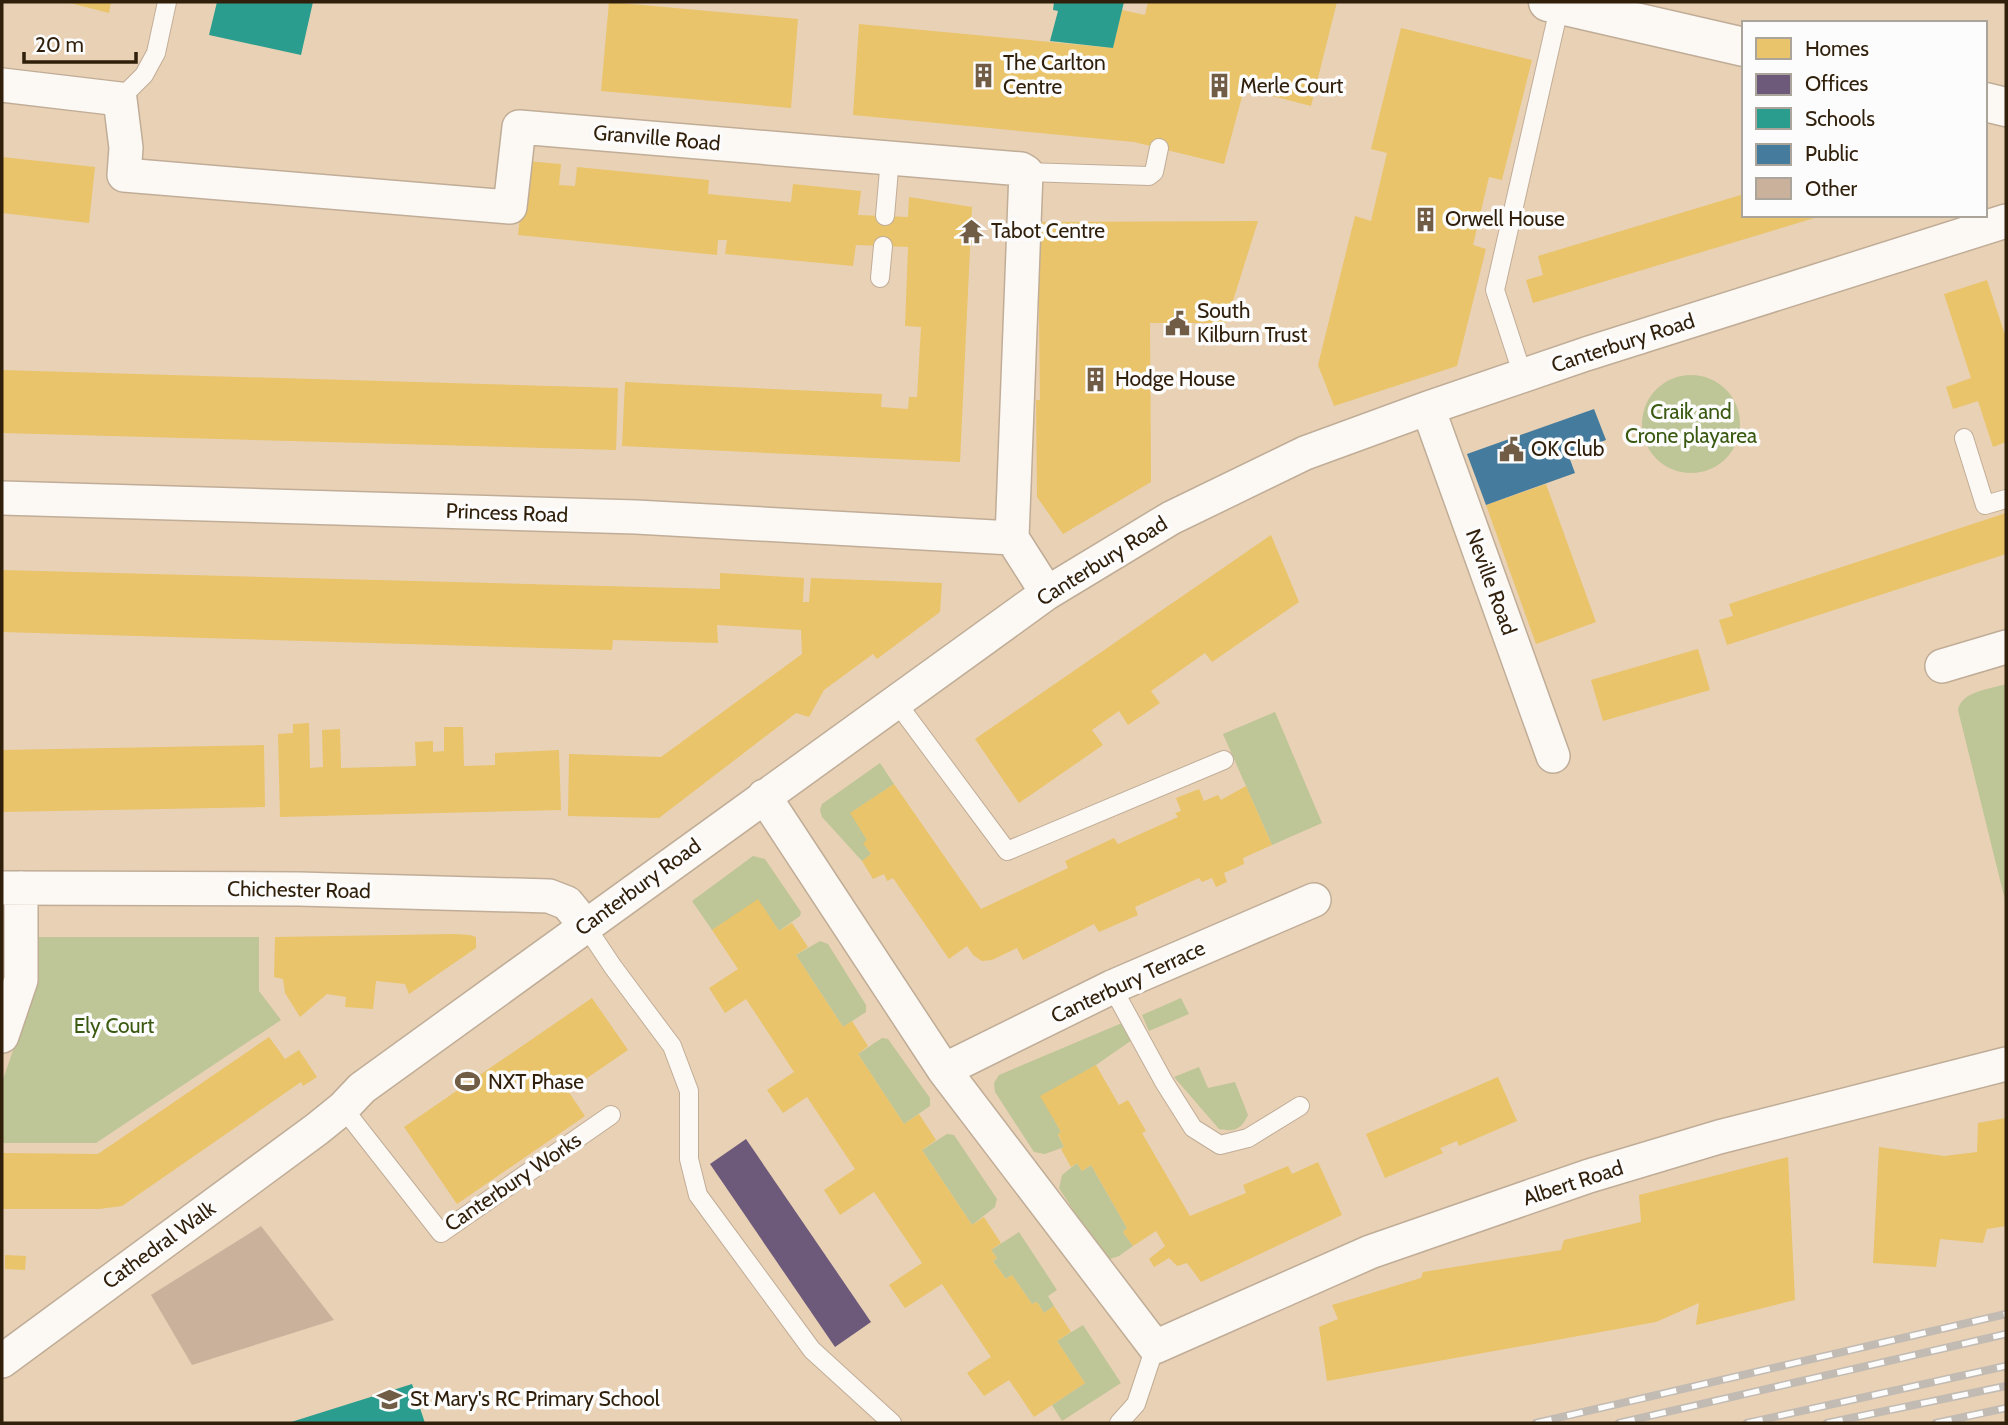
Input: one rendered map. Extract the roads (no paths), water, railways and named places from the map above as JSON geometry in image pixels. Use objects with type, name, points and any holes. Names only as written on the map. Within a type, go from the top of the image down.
[{"type":"main road","points":[[1554,3],[1742,47]]},
{"type":"main road","points":[[1987,102],[2006,107]]},
{"type":"street","points":[[2,85],[120,99]]},
{"type":"street","name":"Granville Road","points":[[120,99],[126,148],[124,175],[510,207],[519,127],[1021,169],[1026,172]]},
{"type":"street","points":[[1026,172],[1012,538],[1047,593]]},
{"type":"street","name":"Canterbury Road","points":[[317,1129],[362,1088],[1047,593],[1171,518],[1305,453],[1428,408],[2006,221]]},
{"type":"street","name":"Neville Road","points":[[1428,408],[1553,755]]},
{"type":"street","name":"Princess Road","points":[[2,498],[636,517],[1012,538]]},
{"type":"street","points":[[1942,666],[2006,647]]},
{"type":"street","points":[[764,796],[944,1070],[1155,1347]]},
{"type":"street","points":[[2,1036],[21,980],[11,888]]},
{"type":"street","name":"Chichester Road","points":[[11,888],[299,889],[549,896],[567,903],[586,925]]},
{"type":"street","name":"Canterbury Terrace","points":[[944,1070],[1112,987],[1314,900]]},
{"type":"street","name":"Albert Road","points":[[1155,1347],[1370,1252],[1589,1177],[1719,1137],[2006,1064]]},
{"type":"street","name":"Cathedral Walk","points":[[2,1361],[317,1129]]},
{"type":"lane","points":[[120,99],[144,75],[156,53],[167,2]]},
{"type":"lane","points":[[1523,376],[1495,290],[1554,3]]},
{"type":"lane","points":[[1026,172],[1149,176],[1154,172],[1159,148]]},
{"type":"lane","points":[[886,216],[890,158]]},
{"type":"lane","points":[[880,278],[883,246]]},
{"type":"lane","points":[[1965,438],[1985,505],[2006,499]]},
{"type":"lane","points":[[897,703],[1007,851],[1224,760]]},
{"type":"lane","points":[[586,925],[671,1046],[689,1091],[689,1159],[698,1195],[812,1350],[892,1423]]},
{"type":"lane","points":[[1112,987],[1164,1082],[1193,1128],[1220,1145],[1248,1138],[1300,1106]]},
{"type":"lane","name":"Canterbury Works","points":[[343,1108],[441,1233],[611,1115]]},
{"type":"lane","points":[[1119,1423],[1136,1404],[1155,1347]]},
{"type":"railway","points":[[1536,1423],[2006,1314]]},
{"type":"railway","points":[[1619,1423],[2006,1334]]},
{"type":"railway","points":[[1747,1423],[2006,1366]]},
{"type":"railway","points":[[1827,1423],[2006,1386]]},
{"type":"railway","points":[[1936,1423],[2006,1408]]},
{"type":"place","name":"The Carlton Centre","points":[[983,75]]},
{"type":"place","name":"Merle Court","points":[[1220,86]]},
{"type":"place","name":"Orwell House","points":[[1425,219]]},
{"type":"place","name":"Tabot Centre","points":[[971,231]]},
{"type":"place","name":"South Kilburn Trust","points":[[1177,323]]},
{"type":"place","name":"Hodge House","points":[[1095,379]]},
{"type":"place","name":"OK Club","points":[[1511,449]]},
{"type":"place","name":"NXT Phase","points":[[468,1082]]},
{"type":"place","name":"St Mary's RC Primary School","points":[[390,1399]]},
{"type":"park label","name":"Craik and Crone playarea","points":[[1691,424]]},
{"type":"park label","name":"Ely Court","points":[[114,1026]]}]
